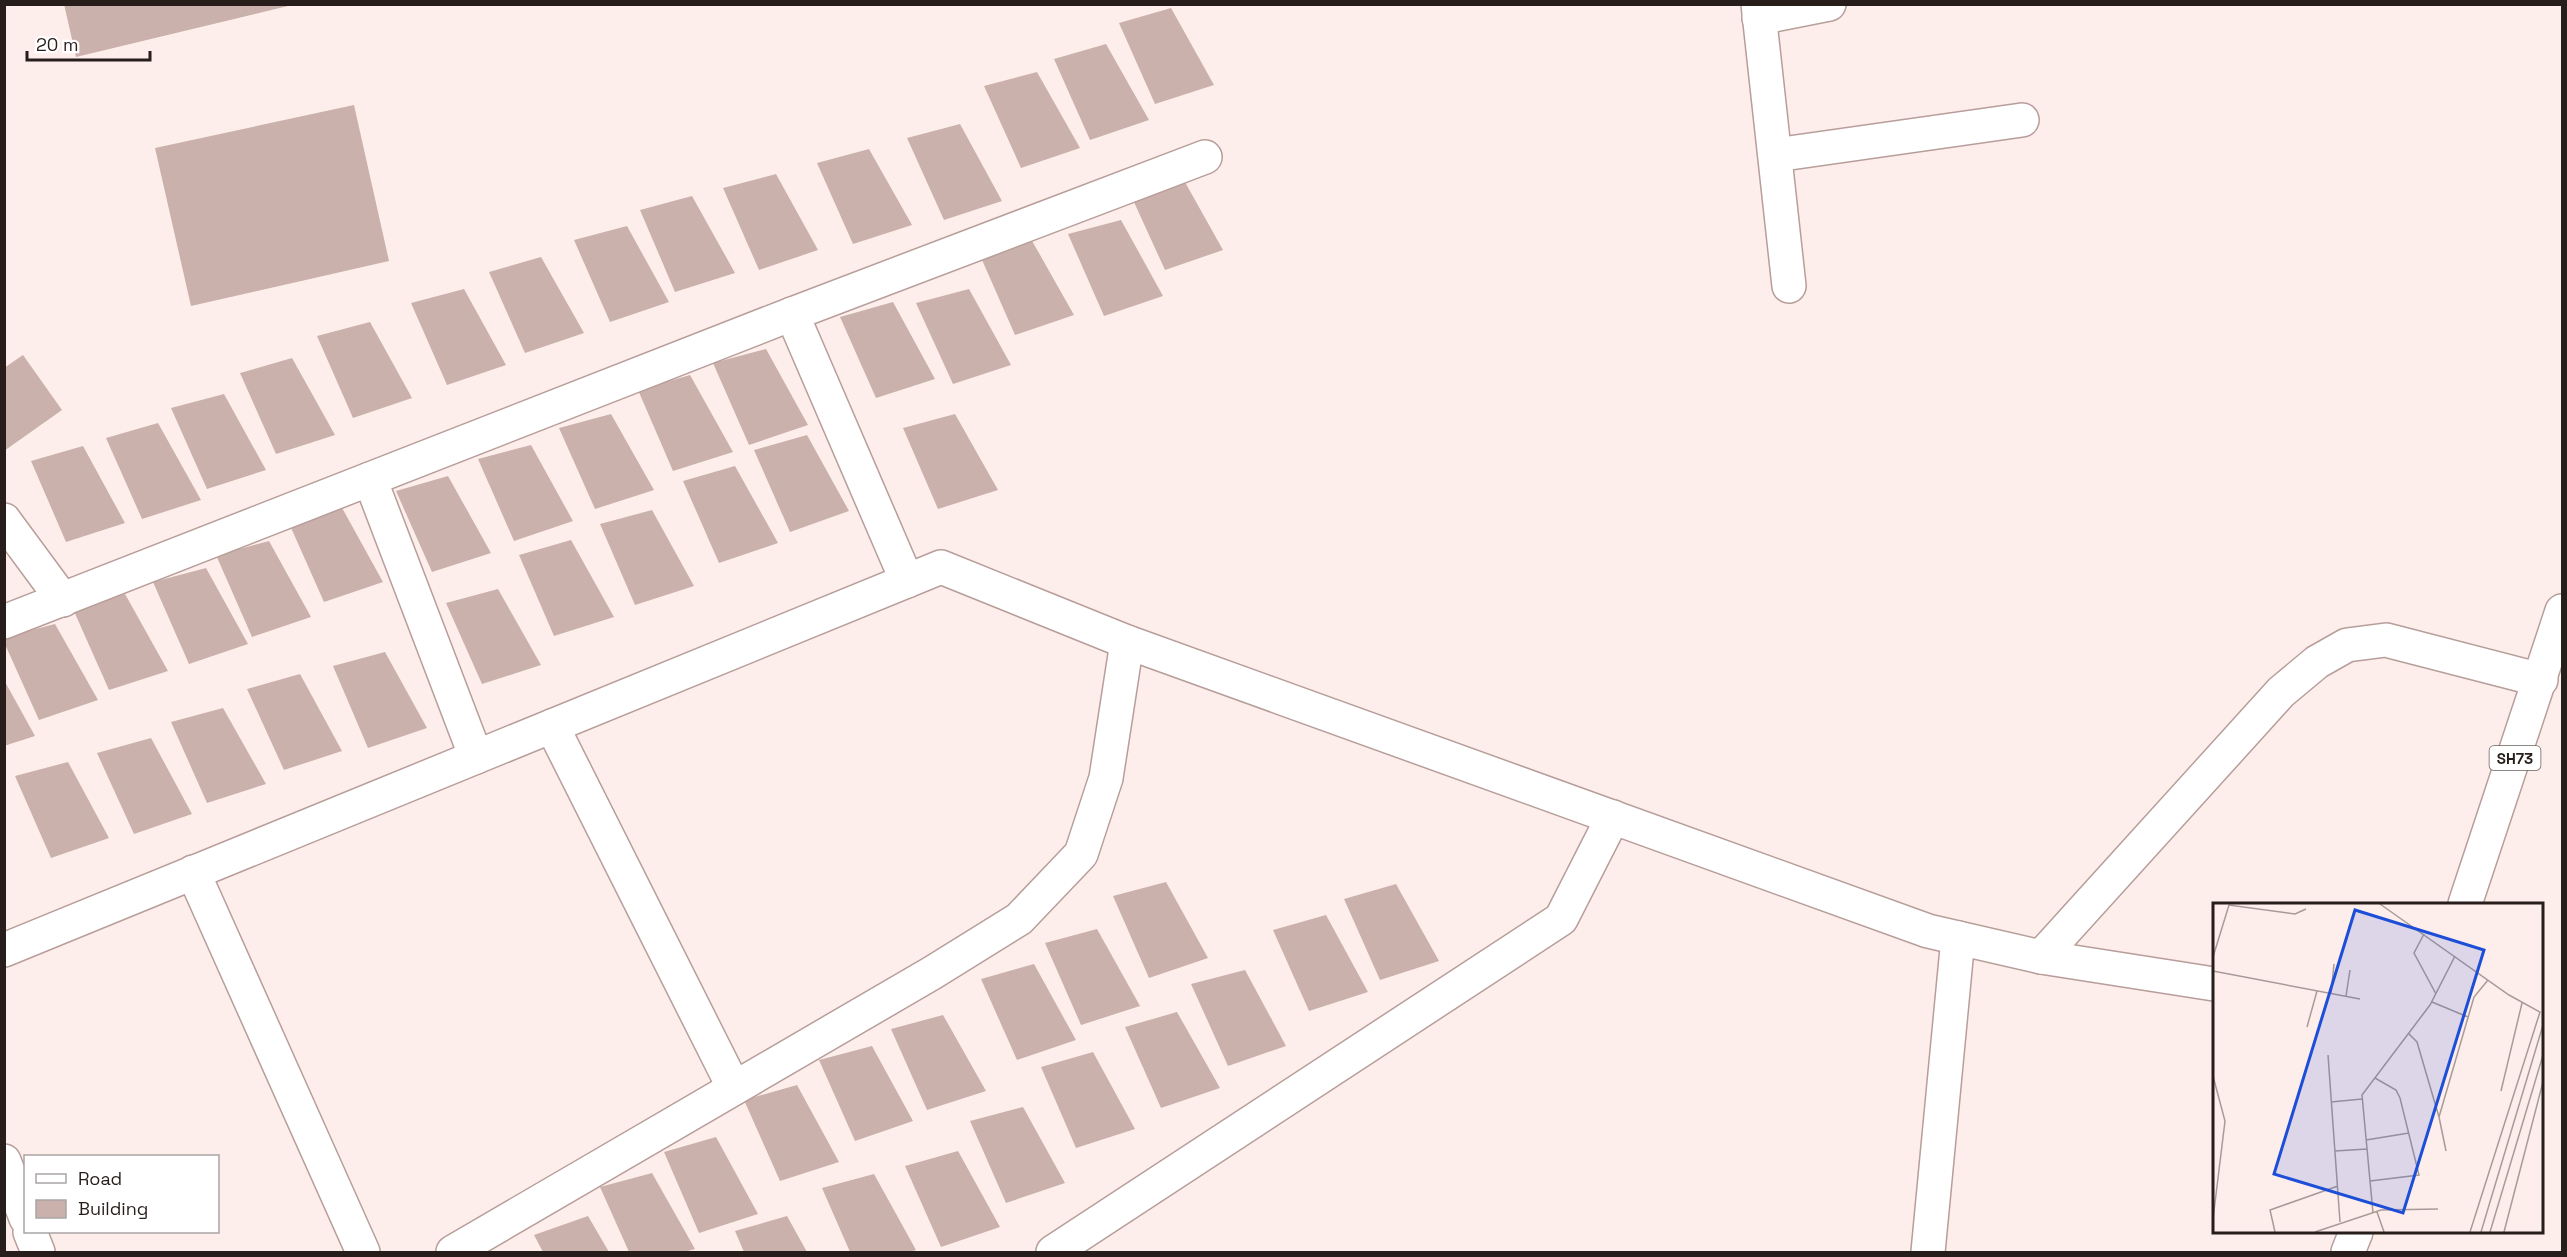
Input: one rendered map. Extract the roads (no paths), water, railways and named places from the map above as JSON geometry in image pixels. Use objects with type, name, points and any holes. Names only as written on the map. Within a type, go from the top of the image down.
[{"type":"street","points":[[1789,286],[1758,11],[1829,4]]},
{"type":"street","points":[[1775,155],[2022,120]]},
{"type":"street","points":[[4,622],[792,314],[1205,157]]},
{"type":"street","points":[[792,314],[907,581]]},
{"type":"street","points":[[370,479],[476,757]]},
{"type":"street","points":[[4,520],[63,600]]},
{"type":"street","points":[[4,950],[941,567],[1127,642],[1928,931],[2041,957],[2213,984]]},
{"type":"street","name":"SH73","points":[[2465,903],[2562,611]]},
{"type":"street","points":[[2041,957],[2280,692],[2317,662],[2347,645],[2386,640],[2541,680]]},
{"type":"street","points":[[453,1252],[1019,918],[1081,854],[1106,778],[1127,642]]},
{"type":"street","points":[[552,726],[734,1088]]},
{"type":"street","points":[[1053,1252],[1561,919],[1613,818]]},
{"type":"street","points":[[193,872],[363,1252]]},
{"type":"street","points":[[1928,1252],[1958,938]]},
{"type":"street","points":[[4,1161],[24,1213]]},
{"type":"street","points":[[30,1233],[38,1252]]},
{"type":"street","points":[[2348,1252],[2356,1233]]}]
